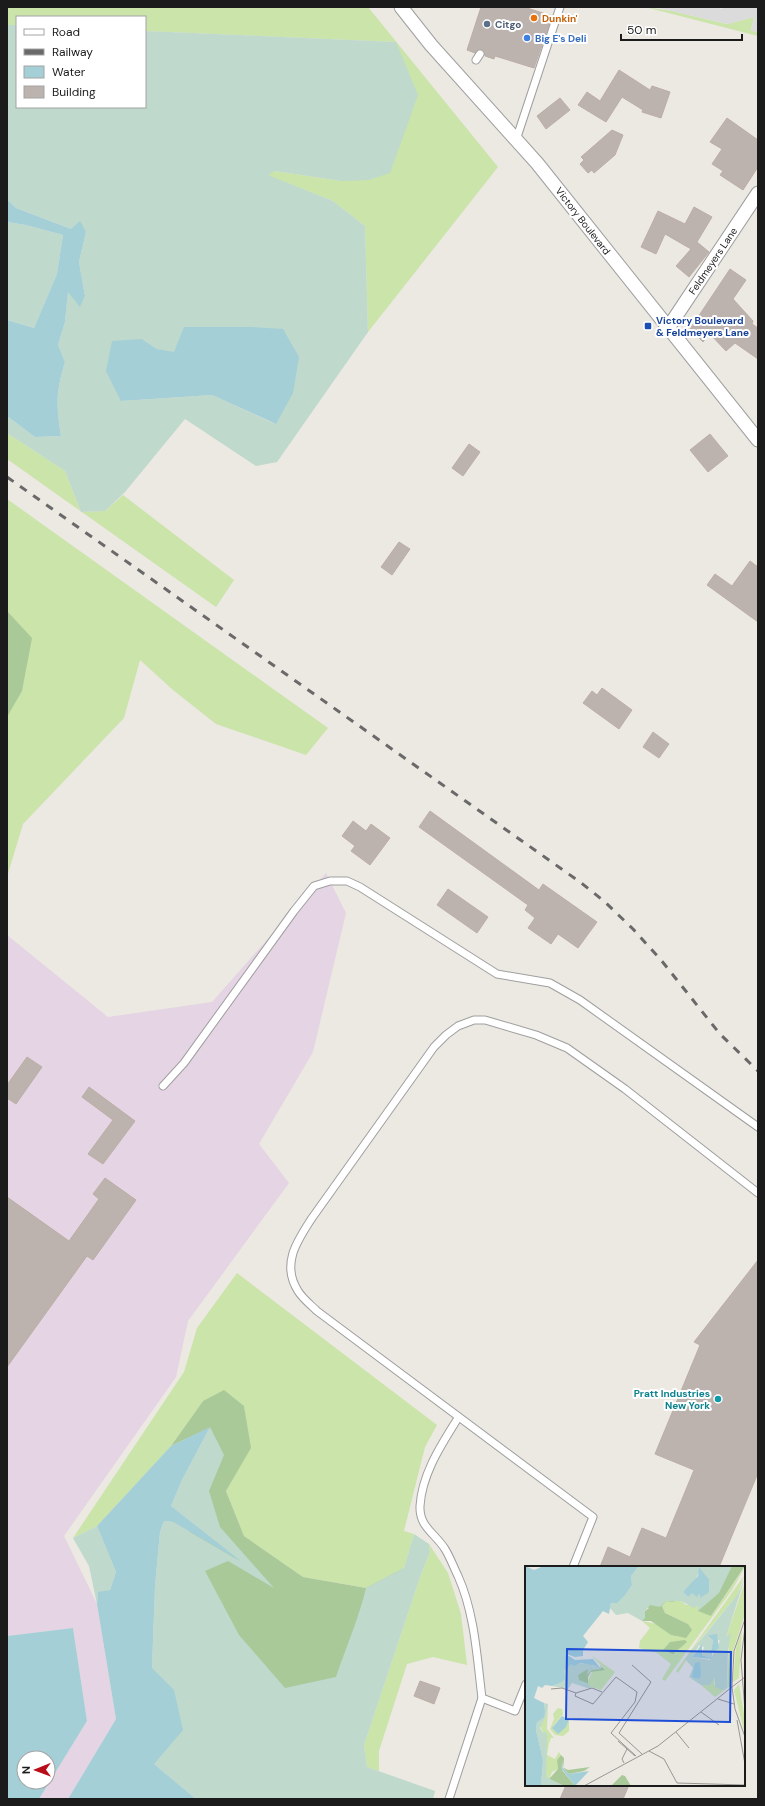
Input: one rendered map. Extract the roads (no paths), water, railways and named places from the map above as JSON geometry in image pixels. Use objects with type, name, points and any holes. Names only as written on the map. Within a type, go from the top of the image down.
[{"type":"street","name":"Victory Boulevard","points":[[401,7],[432,45],[541,169],[758,440]]},
{"type":"street","name":"Feldmeyers Lane","points":[[668,328],[758,193]]},
{"type":"lane","points":[[516,140],[560,7]]},
{"type":"lane","points":[[163,1086],[184,1063],[294,911],[314,886],[330,881],[347,881],[360,887],[498,974],[550,983],[580,1000],[758,1127]]},
{"type":"lane","points":[[573,1566],[593,1517],[317,1312],[299,1292],[293,1282],[290,1271],[292,1252],[312,1218],[434,1047],[458,1026],[474,1020],[485,1020],[536,1035],[567,1048],[624,1089],[758,1193]]},
{"type":"lane","points":[[449,1799],[482,1698],[471,1618],[459,1579],[445,1549],[423,1524],[420,1506],[434,1456],[458,1418]]},
{"type":"lane","points":[[482,1698],[515,1711],[525,1686]]},
{"type":"water","points":[[7,199],[16,208],[71,229],[80,221],[86,232],[79,262],[85,296],[80,307],[68,292],[65,322],[58,345],[65,362],[58,390],[58,416],[61,436],[35,437],[7,416],[7,320],[34,328],[57,274],[63,235],[26,225],[7,222]]},
{"type":"water","points":[[184,327],[252,327],[283,329],[299,357],[293,393],[276,424],[212,395],[121,401],[106,371],[112,341],[142,339],[157,349],[174,352]]},
{"type":"water","points":[[210,1427],[182,1480],[171,1506],[242,1562],[173,1522],[164,1521],[160,1532],[155,1586],[152,1668],[174,1690],[183,1730],[154,1764],[196,1799],[68,1799],[116,1719],[97,1604],[98,1592],[110,1590],[116,1572],[97,1526],[171,1446]]},
{"type":"water","points":[[73,1628],[87,1721],[56,1771],[56,1750],[16,1750],[16,1790],[45,1790],[39,1799],[7,1799],[7,1636]]},
{"type":"railway","points":[[7,477],[580,882],[605,902],[633,929],[661,960],[720,1034],[758,1071]]},
{"type":"place","name":"Dunkin'","points":[[534,18]]},
{"type":"place","name":"Citgo","points":[[487,24]]},
{"type":"place","name":"Big E's Deli","points":[[527,38]]},
{"type":"place","name":"Victory Boulevard & Feldmeyers Lane","points":[[648,326]]},
{"type":"place","name":"Pratt Industries New York","points":[[718,1399]]}]
